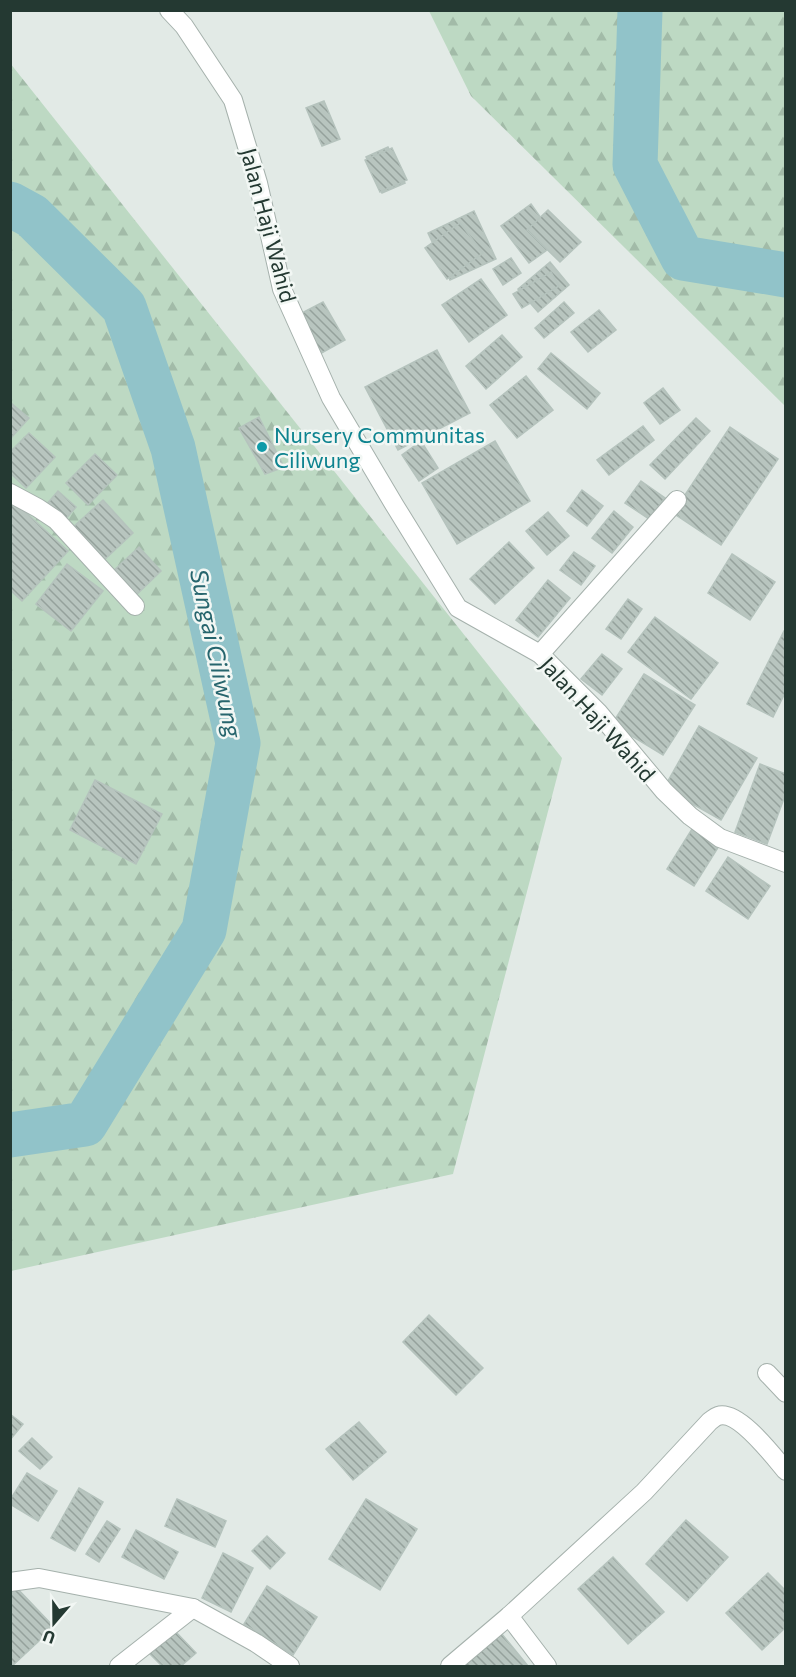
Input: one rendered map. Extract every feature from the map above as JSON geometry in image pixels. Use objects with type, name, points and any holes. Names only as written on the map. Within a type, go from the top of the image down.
[{"type":"street","name":"Jalan Haji Wahid","points":[[169,10],[184,26],[233,100],[258,183],[282,289],[331,398],[458,608],[540,654],[598,712],[664,791],[690,816],[720,838],[786,862]]},
{"type":"street","points":[[10,493],[56,520],[135,606]]},
{"type":"street","points":[[540,654],[677,500]]},
{"type":"street","points":[[767,1373],[786,1393]]},
{"type":"street","points":[[450,1666],[509,1616],[644,1492],[718,1415],[726,1415],[738,1421],[786,1471]]},
{"type":"street","points":[[10,1582],[39,1578],[193,1608],[256,1643],[290,1666]]},
{"type":"street","points":[[119,1666],[193,1608]]},
{"type":"street","points":[[509,1616],[547,1666]]},
{"type":"green space","points":[[429,11],[785,11],[785,406],[471,96]]},
{"type":"green space","points":[[10,63],[562,758],[453,1174],[11,1271]]},
{"type":"building","points":[[324,101],[340,139],[322,146],[306,108]]},
{"type":"building","points":[[388,147],[405,183],[382,193],[366,157]]},
{"type":"building","points":[[392,148],[407,180],[380,192],[365,160]]},
{"type":"building","points":[[531,204],[558,242],[529,263],[501,226]]},
{"type":"building","points":[[548,210],[581,242],[560,262],[527,230]]},
{"type":"building","points":[[474,211],[496,259],[450,280],[428,233]]},
{"type":"building","points":[[460,223],[483,253],[447,279],[425,248]]},
{"type":"building","points":[[511,258],[521,273],[503,285],[493,269]]},
{"type":"building","points":[[550,262],[569,285],[538,312],[518,289]]},
{"type":"building","points":[[551,272],[559,286],[522,308],[513,294]]},
{"type":"building","points":[[481,279],[507,315],[469,342],[442,305]]},
{"type":"building","points":[[323,302],[345,340],[318,355],[296,316]]},
{"type":"building","points":[[564,302],[574,313],[544,338],[535,328]]},
{"type":"building","points":[[599,310],[616,330],[588,352],[571,332]]},
{"type":"building","points":[[502,335],[522,357],[486,389],[466,366]]},
{"type":"building","points":[[437,350],[470,413],[398,450],[365,387]]},
{"type":"building","points":[[551,353],[600,393],[587,409],[538,369]]},
{"type":"building","points":[[526,376],[553,410],[517,438],[490,405]]},
{"type":"building","points":[[663,388],[680,410],[660,424],[644,403]]},
{"type":"building","points":[[10,403],[29,418],[10,439]]},
{"type":"building","name":"Nursery Communitas Ciliwung","points":[[259,417],[284,467],[265,474],[239,428]]},
{"type":"building","points":[[696,418],[710,431],[665,479],[650,465]]},
{"type":"building","points":[[643,426],[654,440],[609,475],[597,460]]},
{"type":"building","points":[[730,427],[778,459],[721,545],[673,513]]},
{"type":"building","points":[[29,433],[55,457],[26,488],[10,473],[10,452]]},
{"type":"building","points":[[421,441],[438,468],[419,481],[402,455]]},
{"type":"building","points":[[495,441],[530,501],[457,544],[422,483]]},
{"type":"building","points":[[95,454],[117,475],[88,505],[66,483]]},
{"type":"building","points":[[641,481],[665,498],[649,519],[625,503]]},
{"type":"building","points":[[582,490],[603,506],[587,526],[567,511]]},
{"type":"building","points":[[58,491],[76,507],[64,521],[46,505]]},
{"type":"building","points":[[12,500],[68,551],[22,601],[10,590],[10,501]]},
{"type":"building","points":[[103,500],[133,533],[103,561],[72,528]]},
{"type":"building","points":[[614,511],[633,527],[612,553],[592,538]]},
{"type":"building","points":[[548,512],[569,536],[547,555],[526,531]]},
{"type":"building","points":[[509,542],[534,568],[495,604],[470,579]]},
{"type":"building","points":[[139,547],[161,571],[132,599],[110,574]]},
{"type":"building","points":[[574,552],[595,566],[581,585],[560,570]]},
{"type":"building","points":[[732,554],[775,582],[750,620],[708,593]]},
{"type":"building","points":[[67,564],[103,591],[71,631],[36,604]]},
{"type":"building","points":[[548,580],[570,598],[538,637],[516,620]]},
{"type":"building","points":[[628,599],[642,609],[621,639],[606,629]]},
{"type":"building","points":[[655,617],[718,663],[691,699],[628,652]]},
{"type":"building","points":[[784,631],[786,632],[786,691],[773,717],[747,704]]},
{"type":"building","points":[[602,654],[622,669],[602,695],[581,679]]},
{"type":"building","points":[[644,674],[695,705],[663,755],[612,724]]},
{"type":"building","points":[[699,726],[757,758],[721,820],[664,788]]},
{"type":"building","points":[[760,764],[786,774],[786,793],[767,844],[735,832]]},
{"type":"building","points":[[95,780],[162,814],[136,864],[70,830]]},
{"type":"building","points":[[692,829],[719,846],[694,886],[667,869]]},
{"type":"building","points":[[728,857],[770,886],[748,919],[706,891]]},
{"type":"building","points":[[429,1315],[483,1368],[456,1395],[403,1342]]},
{"type":"building","points":[[10,1414],[23,1424],[10,1440]]},
{"type":"building","points":[[359,1422],[386,1452],[353,1480],[326,1449]]},
{"type":"building","points":[[32,1438],[52,1457],[40,1469],[19,1451]]},
{"type":"building","points":[[27,1473],[57,1491],[38,1521],[10,1504],[10,1500]]},
{"type":"building","points":[[79,1488],[103,1502],[75,1551],[51,1538]]},
{"type":"building","points":[[177,1499],[226,1521],[215,1547],[165,1526]]},
{"type":"building","points":[[366,1499],[417,1529],[380,1590],[329,1559]]},
{"type":"building","points":[[686,1520],[728,1557],[687,1601],[646,1564]]},
{"type":"building","points":[[107,1521],[120,1529],[99,1562],[86,1554]]},
{"type":"building","points":[[136,1530],[178,1552],[164,1579],[122,1557]]},
{"type":"building","points":[[267,1536],[285,1553],[270,1569],[252,1551]]},
{"type":"building","points":[[223,1553],[253,1568],[231,1612],[202,1598]]},
{"type":"building","points":[[613,1557],[664,1612],[628,1644],[578,1589]]},
{"type":"building","points":[[768,1573],[786,1591],[786,1627],[762,1650],[726,1613]]},
{"type":"building","points":[[14,1585],[54,1627],[10,1666],[10,1588]]},
{"type":"building","points":[[267,1586],[317,1617],[293,1655],[244,1624]]},
{"type":"building","points":[[174,1630],[196,1653],[181,1666],[162,1666],[149,1653]]},
{"type":"building","points":[[501,1633],[528,1666],[460,1666]]},
{"type":"waterway","name":"Sungai Ciliwung","points":[[640,10],[635,165],[683,258],[786,275]]},
{"type":"waterway","name":"Sungai Ciliwung","points":[[10,204],[32,216],[124,307],[173,448],[238,743],[204,930],[85,1124],[10,1135]]},
{"type":"place","name":"Nursery Communitas Ciliwung","points":[[262,447]]}]
